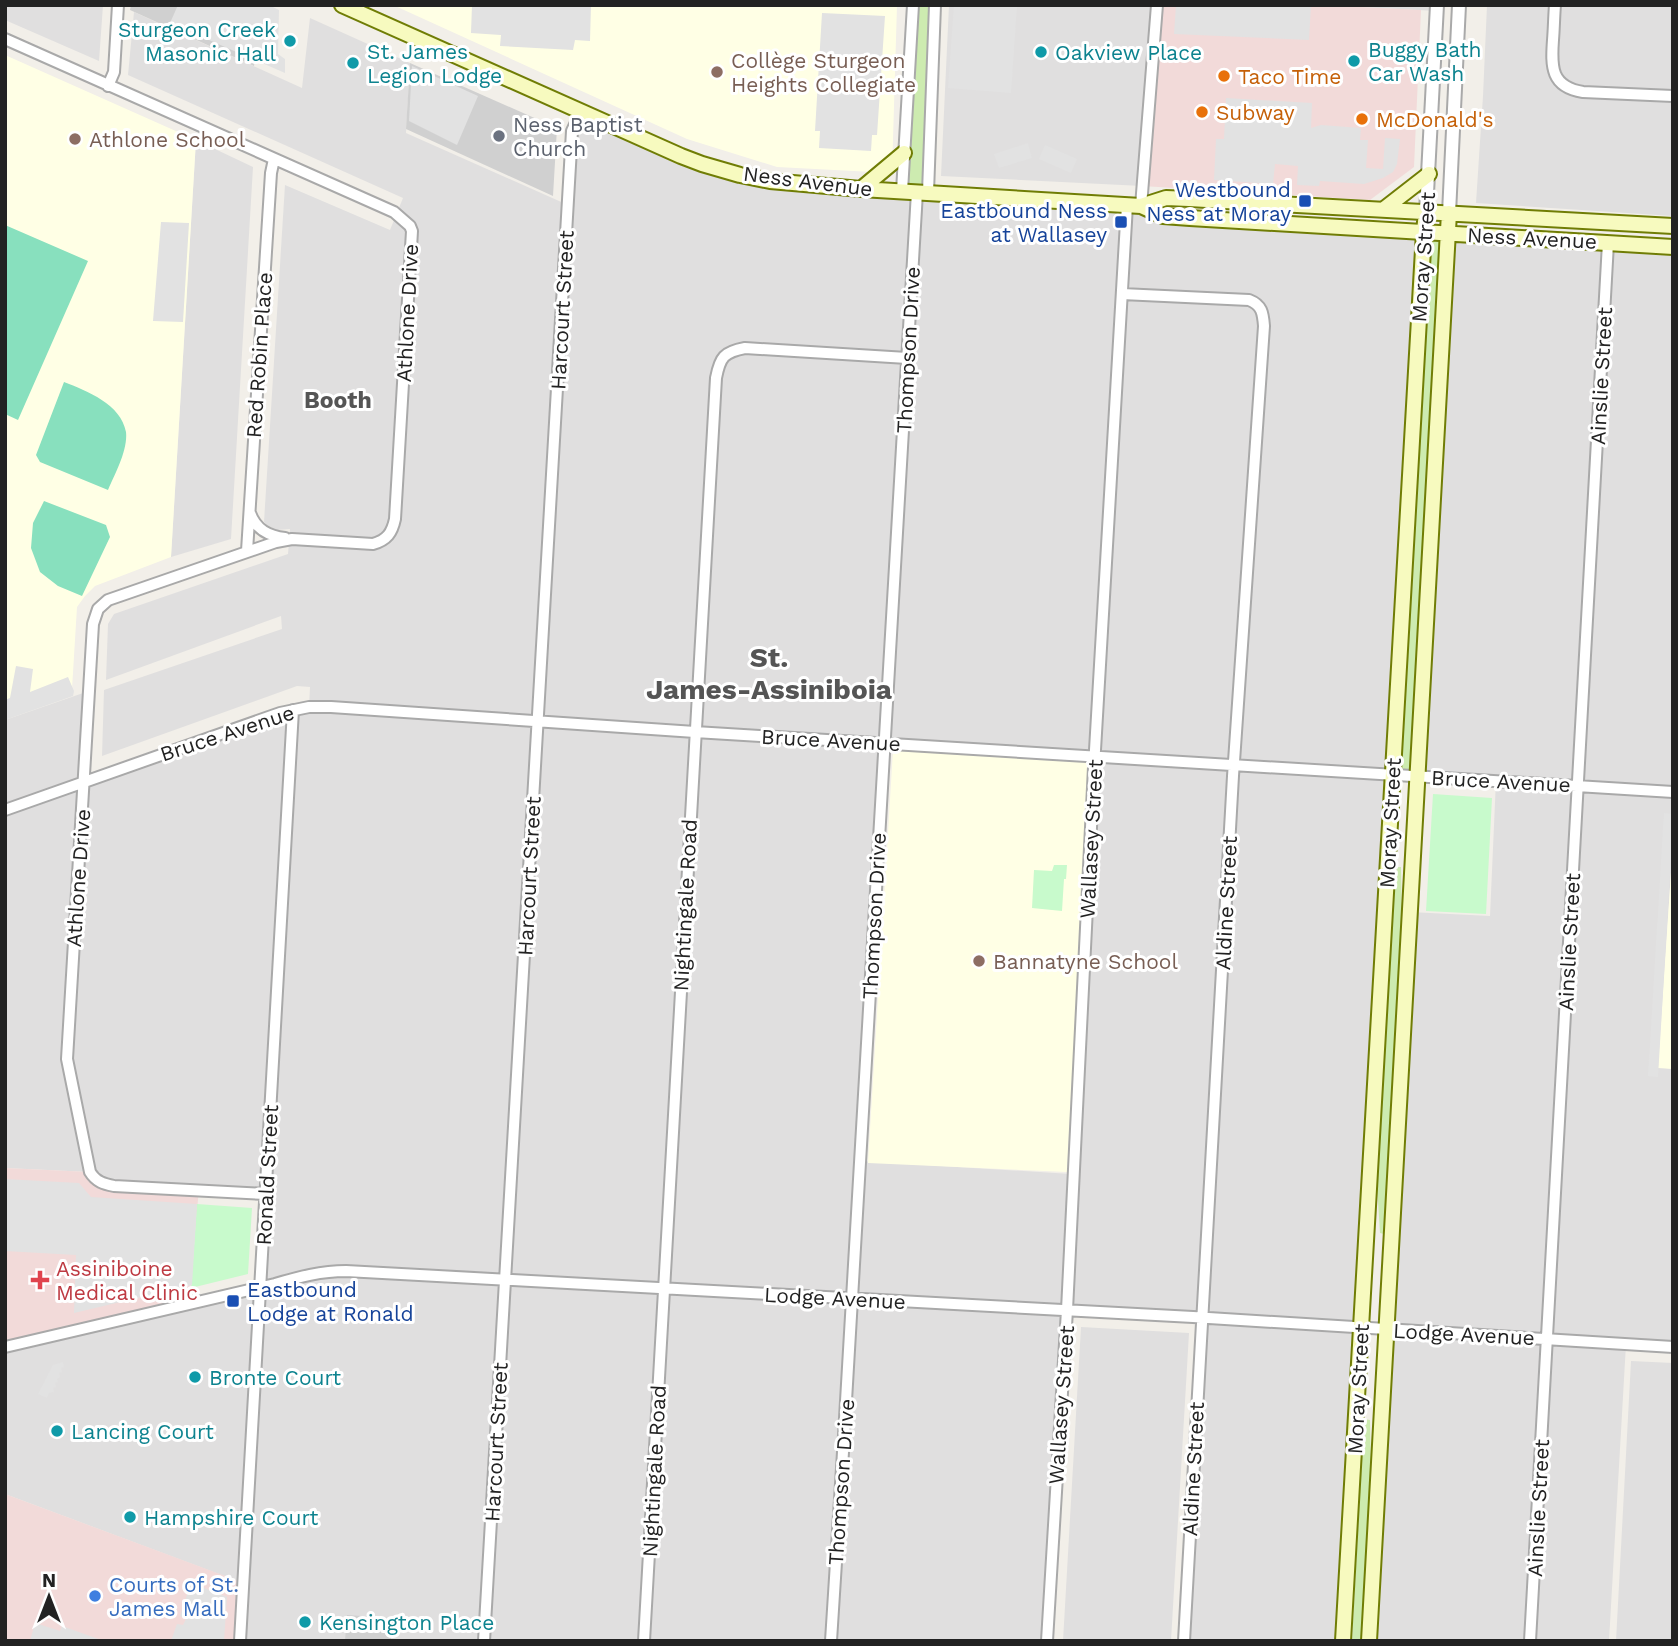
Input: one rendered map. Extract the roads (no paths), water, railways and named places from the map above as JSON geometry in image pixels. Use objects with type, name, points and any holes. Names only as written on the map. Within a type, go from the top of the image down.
[{"type":"main road","name":"Ness Avenue","points":[[342,5],[681,156],[740,175],[770,181],[1134,206],[1163,216],[1673,247]]},
{"type":"main road","points":[[861,189],[904,153]]},
{"type":"main road","points":[[1384,209],[1429,174]]},
{"type":"main road","name":"Ness Avenue","points":[[1134,206],[1166,198],[1673,226]]},
{"type":"main road","name":"Moray Street","points":[[1343,1641],[1426,212]]},
{"type":"main road","name":"Moray Street","points":[[1369,1641],[1450,213]]},
{"type":"street","points":[[108,86],[114,72],[118,5]]},
{"type":"street","points":[[902,191],[913,5]]},
{"type":"street","name":"Thompson Drive","points":[[831,1641],[907,358],[935,5]]},
{"type":"street","name":"Wallasey Street","points":[[1047,1641],[1122,294],[1157,5]]},
{"type":"street","name":"Moray Street","points":[[1426,212],[1437,5]]},
{"type":"street","name":"Moray Street","points":[[1450,213],[1459,5]]},
{"type":"street","points":[[1555,5],[1552,59],[1555,74],[1568,89],[1673,96]]},
{"type":"street","name":"Athlone Drive","points":[[5,39],[394,212],[410,226],[412,231],[395,519],[388,537],[373,544],[292,539],[268,534],[259,528],[249,510]]},
{"type":"street","name":"Harcourt Street","points":[[484,1641],[572,131],[581,112]]},
{"type":"street","name":"Red Robin Place","points":[[247,551],[274,159]]},
{"type":"street","name":"Ainslie Street","points":[[1530,1641],[1608,243]]},
{"type":"street","name":"Aldine Street","points":[[1122,294],[1249,300],[1261,307],[1264,326],[1234,765],[1184,1641]]},
{"type":"street","name":"Nightingale Road","points":[[644,1641],[716,378],[719,364],[729,351],[745,348],[907,358]]},
{"type":"street","name":"Athlone Drive","points":[[266,1194],[114,1186],[94,1179],[90,1172],[68,1059],[93,624],[97,609],[108,600],[247,551],[292,539]]},
{"type":"street","name":"Bruce Avenue","points":[[5,810],[293,710],[309,707],[1673,792]]},
{"type":"street","name":"Ronald Street","points":[[240,1641],[293,710]]},
{"type":"street","name":"Lodge Avenue","points":[[5,1347],[327,1271],[1067,1310],[1673,1347]]},
{"type":"place","name":"Sturgeon Creek Masonic Hall","points":[[290,41]]},
{"type":"place","name":"Oakview Place","points":[[1041,52]]},
{"type":"place","name":"Buggy Bath Car Wash","points":[[1354,61]]},
{"type":"place","name":"St. James Legion Lodge","points":[[353,63]]},
{"type":"place","name":"Collège Sturgeon Heights Collegiate","points":[[717,72]]},
{"type":"place","name":"Taco Time","points":[[1224,76]]},
{"type":"place","name":"Subway","points":[[1202,112]]},
{"type":"place","name":"McDonald's","points":[[1362,119]]},
{"type":"place","name":"Ness Baptist Church","points":[[499,136]]},
{"type":"place","name":"Athlone School","points":[[75,139]]},
{"type":"place","name":"Westbound Ness at Moray","points":[[1305,201]]},
{"type":"place","name":"Eastbound Ness at Wallasey","points":[[1121,222]]},
{"type":"place","name":"Bannatyne School","points":[[979,961]]},
{"type":"place","name":"Assiniboine Medical Clinic","points":[[40,1280]]},
{"type":"place","name":"Eastbound Lodge at Ronald","points":[[233,1301]]},
{"type":"place","name":"Bronte Court","points":[[195,1377]]},
{"type":"place","name":"Lancing Court","points":[[57,1431]]},
{"type":"place","name":"Hampshire Court","points":[[130,1517]]},
{"type":"place","name":"Courts of St. James Mall","points":[[95,1596]]},
{"type":"place","name":"Kensington Place","points":[[305,1622]]},
{"type":"district","name":"Booth","points":[[338,400]]},
{"type":"district","name":"St. James-Assiniboia","points":[[769,673]]}]
